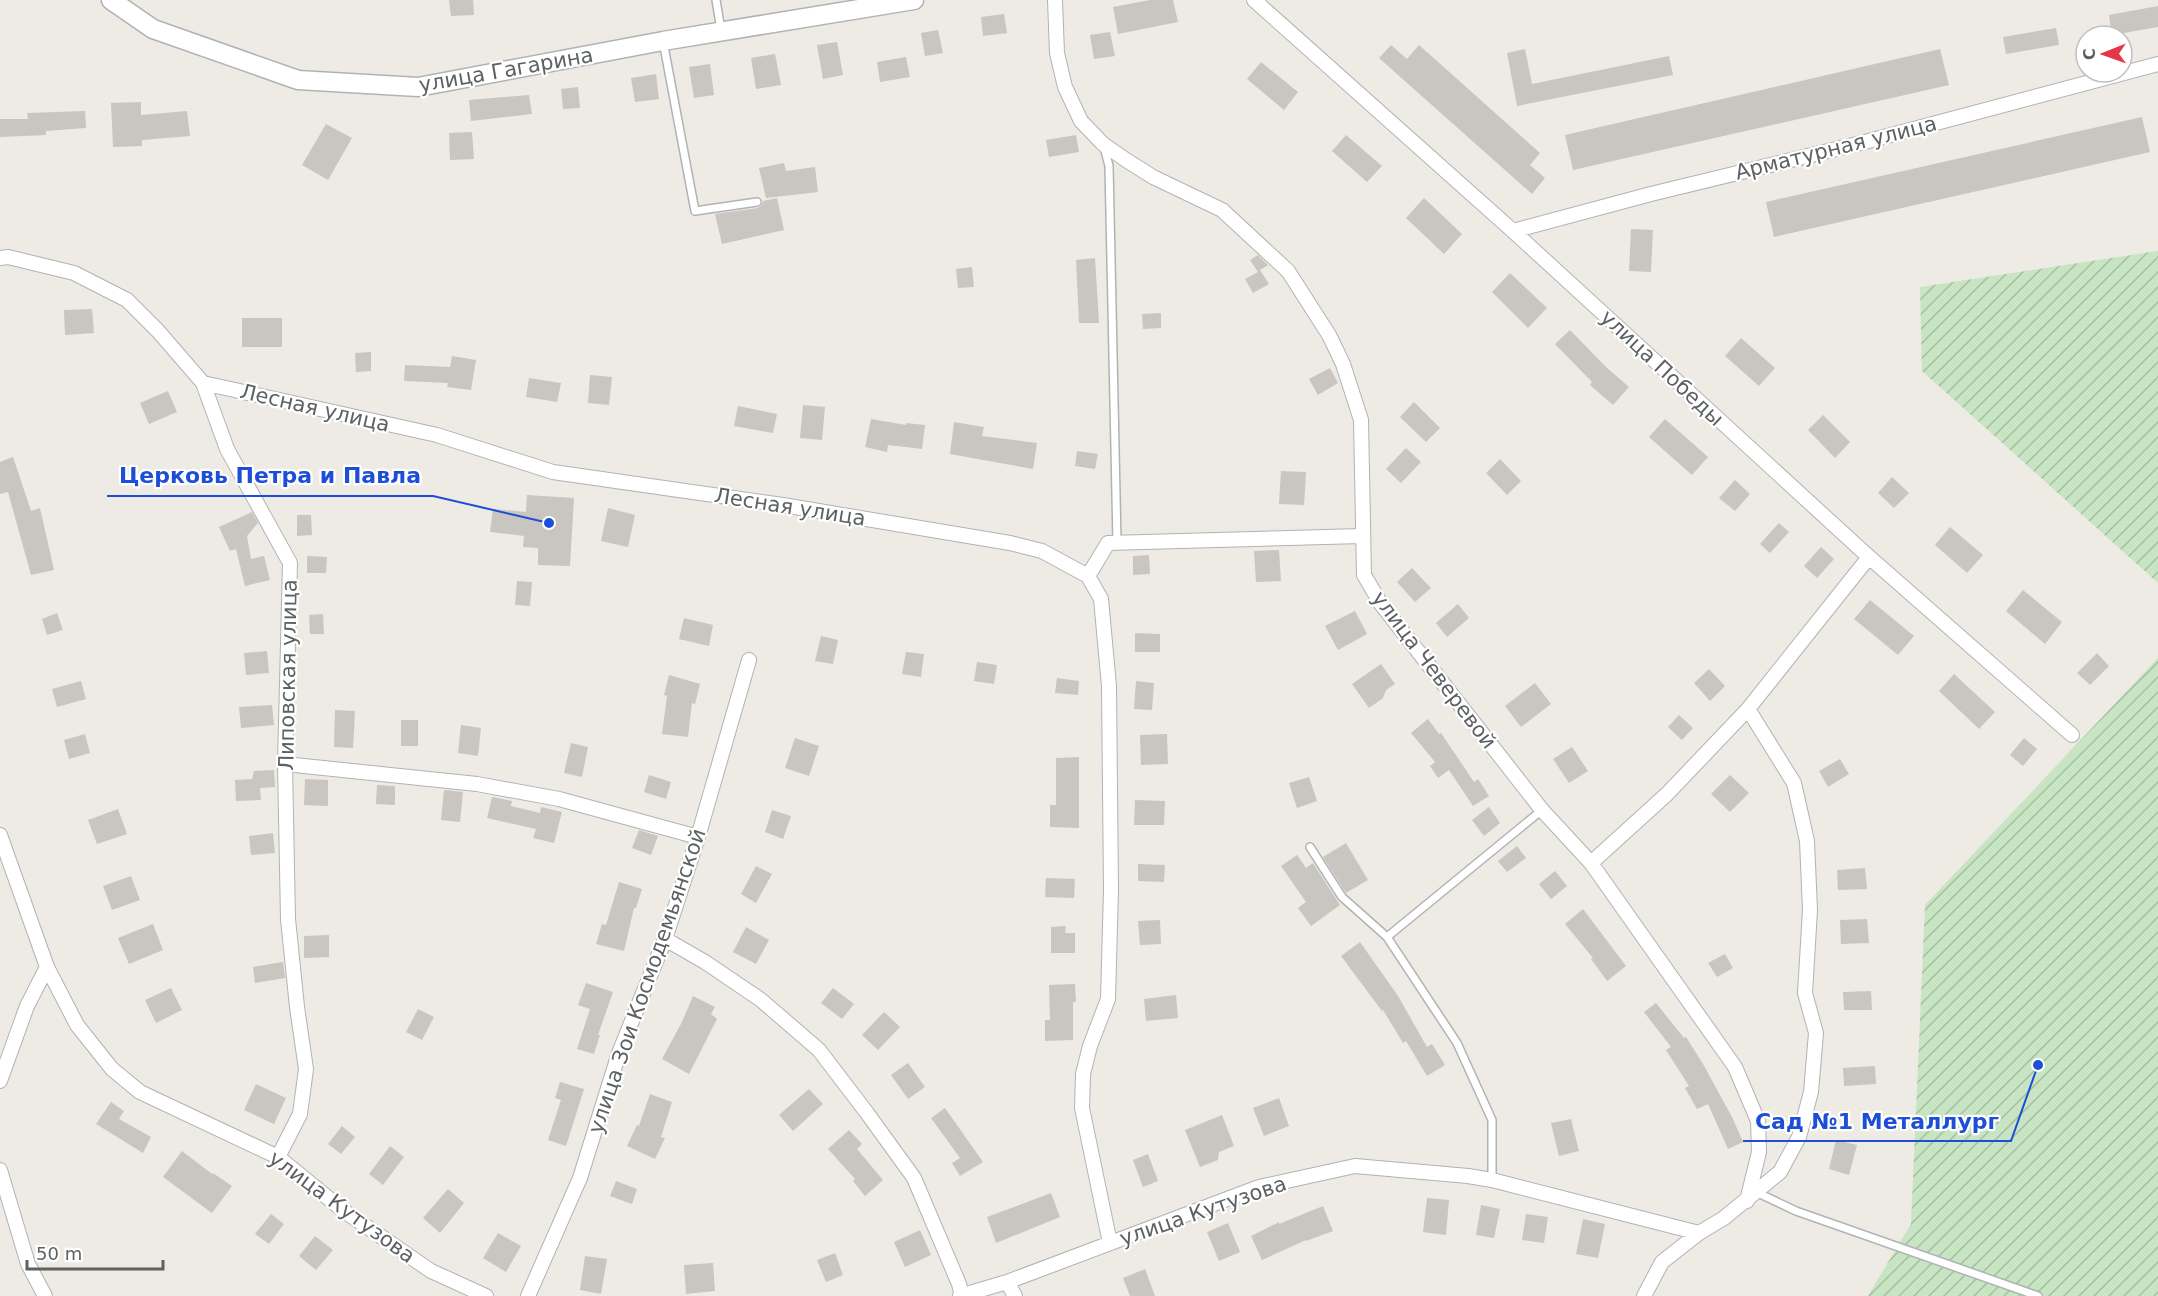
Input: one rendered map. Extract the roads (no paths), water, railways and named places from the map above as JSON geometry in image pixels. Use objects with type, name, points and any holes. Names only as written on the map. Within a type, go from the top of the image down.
[{"type":"street","name":"улица Гагарина","points":[[111,0],[153,28],[298,80],[418,87],[663,41],[914,0]]},
{"type":"street","name":"улица Чеверевой","points":[[1055,0],[1057,53],[1065,87],[1081,121],[1103,144],[1126,160],[1153,177],[1222,210],[1288,271],[1329,335],[1343,364],[1361,420],[1364,575],[1381,604],[1542,810],[1591,863],[1735,1067],[1758,1121],[1758,1152],[1751,1197]]},
{"type":"street","name":"улица Победы","points":[[1254,0],[1513,231],[1869,557],[2072,735]]},
{"type":"street","name":"Арматурная улица","points":[[1513,231],[2158,64]]},
{"type":"street","name":"Липовская улица","points":[[0,258],[8,257],[74,273],[127,300],[158,331],[203,383],[227,449],[290,563],[285,764],[288,919],[306,1069],[300,1114],[278,1157]]},
{"type":"street","name":"Лесная улица","points":[[203,383],[437,435],[553,471],[783,505],[1010,543],[1042,551],[1088,576]]},
{"type":"street","points":[[1110,1243],[1082,1108],[1083,1074],[1090,1046],[1108,999],[1111,890],[1108,686],[1101,599],[1088,576],[1108,543],[1362,536]]},
{"type":"street","points":[[1591,863],[1667,794],[1748,709],[1869,557]]},
{"type":"street","name":"улица Зои Космодемьянской","points":[[528,1296],[580,1178],[619,1053],[665,939],[698,837],[749,660]]},
{"type":"street","points":[[1644,1296],[1662,1262],[1751,1197],[1780,1172],[1799,1137],[1811,1092],[1816,1033],[1805,993],[1810,910],[1808,841],[1794,783],[1748,709]]},
{"type":"street","points":[[285,764],[477,784],[559,799],[698,837]]},
{"type":"street","name":"улица Кутузова","points":[[0,835],[47,968],[77,1025],[112,1069],[140,1092],[278,1157],[344,1211],[431,1271],[486,1296]]},
{"type":"street","points":[[665,939],[705,962],[761,1000],[819,1050],[914,1178],[959,1284],[961,1296]]},
{"type":"street","points":[[0,1082],[27,1006],[47,968]]},
{"type":"street","name":"улица Кутузова","points":[[961,1296],[1007,1282],[1259,1188],[1356,1166],[1492,1180],[1699,1233]]},
{"type":"street","points":[[0,1170],[28,1264],[45,1296]]},
{"type":"street","points":[[1007,1282],[1015,1296]]},
{"type":"lane","points":[[716,0],[722,33]]},
{"type":"lane","points":[[663,41],[696,211],[757,202]]},
{"type":"lane","points":[[1103,144],[1109,166],[1117,542]]},
{"type":"lane","points":[[1387,937],[1542,810]]},
{"type":"lane","points":[[1310,847],[1342,897],[1387,937],[1457,1043],[1492,1120],[1492,1180]]},
{"type":"lane","points":[[1751,1197],[2038,1296]]},
{"type":"place","name":"Церковь Петра и Павла","points":[[549,523]]},
{"type":"place","name":"Сад №1 Металлург","points":[[2038,1065]]}]
